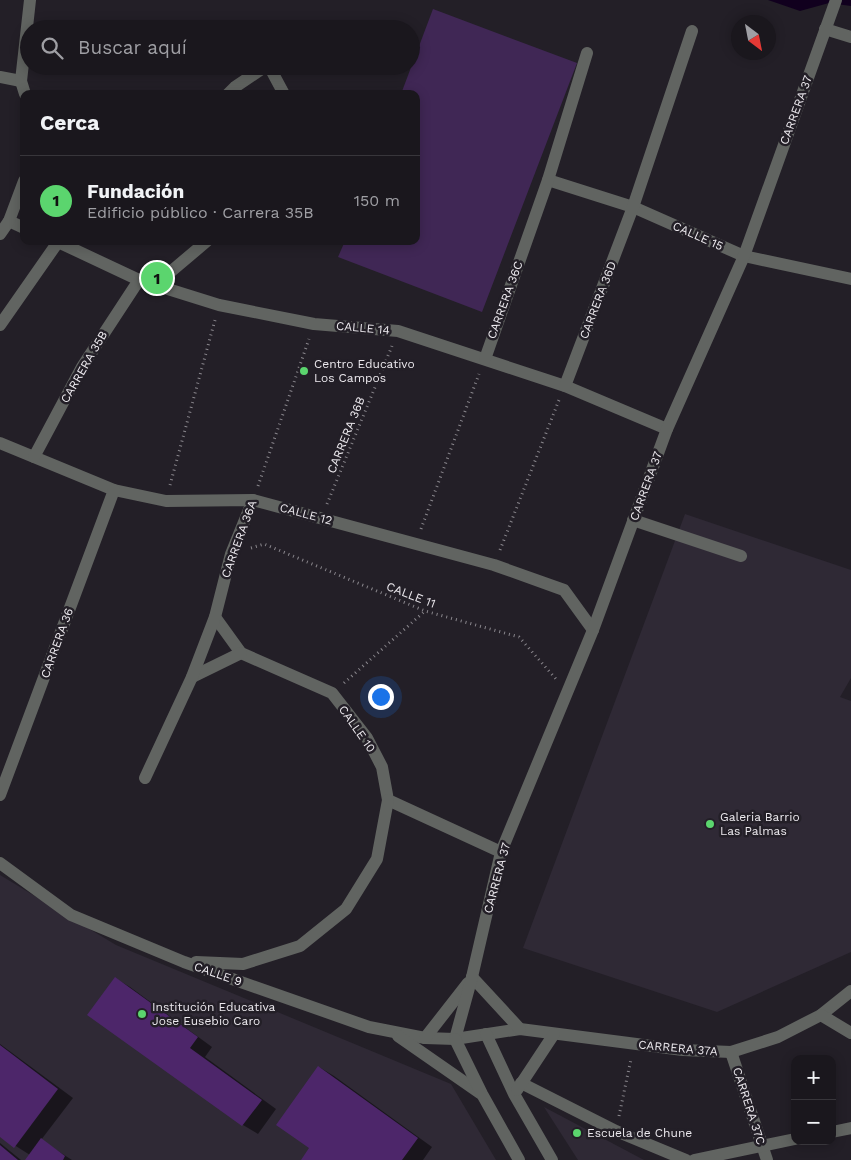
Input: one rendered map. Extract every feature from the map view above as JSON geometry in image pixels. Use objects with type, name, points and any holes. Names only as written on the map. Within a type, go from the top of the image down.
[{"type":"street","points":[[28,20],[30,0]]},
{"type":"street","name":"CARRERA 37","points":[[454,1039],[472,977],[501,852],[593,630],[666,429],[744,256],[835,4]]},
{"type":"street","points":[[825,29],[851,36]]},
{"type":"street","name":"CARRERA 36D","points":[[565,386],[633,207],[692,31]]},
{"type":"street","name":"CARRERA 36C","points":[[485,359],[548,180],[587,54]]},
{"type":"street","points":[[22,75],[24,90]]},
{"type":"street","points":[[232,90],[254,75]]},
{"type":"street","points":[[273,75],[282,90]]},
{"type":"street","points":[[0,77],[21,81]]},
{"type":"street","name":"CALLE 15","points":[[548,180],[633,207],[744,256],[851,279]]},
{"type":"street","points":[[0,234],[9,222],[20,192]]},
{"type":"street","points":[[9,222],[20,226]]},
{"type":"street","points":[[0,325],[55,245]]},
{"type":"street","name":"CALLE 14","points":[[77,245],[139,280],[155,286],[219,305],[314,324],[398,331],[565,386],[666,429]]},
{"type":"street","points":[[155,286],[201,245]]},
{"type":"street","name":"CARRERA 35B","points":[[34,457],[82,367],[139,280]]},
{"type":"street","name":"CALLE 12","points":[[0,443],[114,490],[166,501],[253,500],[494,565],[564,590],[593,630]]},
{"type":"street","name":"CARRERA 36","points":[[0,795],[114,490]]},
{"type":"street","name":"CARRERA 36A","points":[[145,778],[192,677],[215,617],[232,554],[253,500]]},
{"type":"street","points":[[633,520],[741,556]]},
{"type":"street","points":[[192,677],[241,653],[215,617]]},
{"type":"street","name":"CALLE 10","points":[[241,653],[332,693],[367,738],[382,768],[388,800]]},
{"type":"street","points":[[184,962],[243,964],[300,946],[346,909],[372,867],[377,858],[388,800],[501,852]]},
{"type":"street","name":"CALLE 9","points":[[0,863],[71,916],[184,962],[369,1027],[394,1033],[425,1038],[454,1039],[486,1034]]},
{"type":"street","points":[[472,977],[520,1029]]},
{"type":"street","name":"CARRERA 37","points":[[425,1038],[472,977]]},
{"type":"street","name":"CARRERA 37A","points":[[486,1034],[520,1029],[683,1050],[731,1052],[778,1037],[820,1015],[851,991]]},
{"type":"street","points":[[820,1015],[851,1033]]},
{"type":"street","points":[[394,1033],[482,1094]]},
{"type":"street","points":[[486,1034],[517,1089],[552,1160]]},
{"type":"street","points":[[517,1089],[554,1034]]},
{"type":"street","points":[[454,1039],[519,1160]]},
{"type":"street","name":"CARRERA 37C","points":[[731,1052],[767,1160]]},
{"type":"street","points":[[517,1089],[686,1160]]},
{"type":"street","points":[[836,1131],[851,1128]]},
{"type":"street","points":[[694,1160],[791,1140]]},
{"type":"path","points":[[166,501],[219,305]]},
{"type":"path","name":"CARRERA 36A","points":[[253,500],[314,324]]},
{"type":"path","name":"CARRERA 36B","points":[[321,518],[398,331]]},
{"type":"path","points":[[415,544],[485,359]]},
{"type":"path","points":[[494,565],[565,386]]},
{"type":"path","name":"CALLE 11","points":[[232,554],[264,544],[425,611],[519,637],[567,692]]},
{"type":"path","points":[[332,693],[425,611]]},
{"type":"path","points":[[616,1131],[634,1044]]},
{"type":"shaded area","points":[[768,0],[851,0],[851,6],[829,3],[800,11]]},
{"type":"shaded area","points":[[433,9],[577,63],[482,312],[338,257],[343,245],[420,245],[420,90],[403,90],[408,75],[420,75],[420,44]]},
{"type":"shaded area","name":"Galeria Barrio Las Palmas","points":[[685,514],[851,570],[851,678],[840,697],[851,701],[851,952],[717,1012],[523,948]]},
{"type":"shaded area","name":"Institución Educativa Jose Eusebio Caro","points":[[0,875],[116,945],[451,1084],[496,1160],[0,1160]]},
{"type":"shaded area","name":"Escuela de Chune","points":[[544,1107],[644,1160],[578,1160]]},
{"type":"building","points":[[115,977],[198,1037],[190,1048],[262,1100],[242,1126],[87,1015]]},
{"type":"building","points":[[0,1045],[58,1089],[14,1148],[0,1137]]},
{"type":"building","points":[[318,1066],[418,1138],[402,1160],[301,1160],[309,1148],[276,1125]]},
{"type":"building","points":[[41,1138],[65,1156],[63,1160],[25,1160]]},
{"type":"building","points":[[0,1145],[18,1160],[0,1160]]},
{"type":"place","name":"Fundación","points":[[157,278]]},
{"type":"place","name":"Centro Educativo Los Campos","points":[[304,371]]},
{"type":"place","name":"Galeria Barrio Las Palmas","points":[[710,824]]},
{"type":"place","name":"Institución Educativa Jose Eusebio Caro","points":[[142,1014]]},
{"type":"place","name":"Escuela de Chune","points":[[577,1133]]}]
